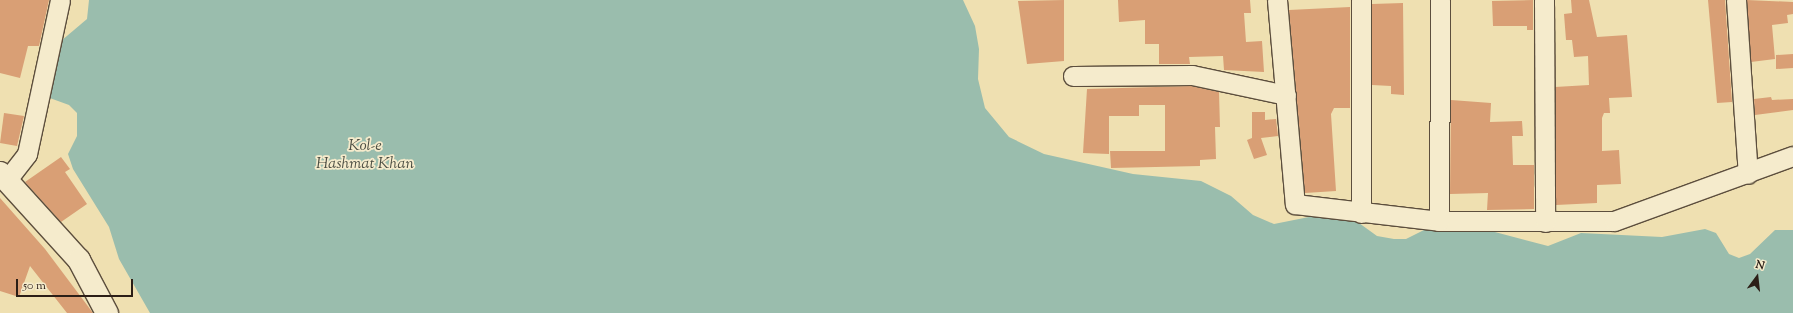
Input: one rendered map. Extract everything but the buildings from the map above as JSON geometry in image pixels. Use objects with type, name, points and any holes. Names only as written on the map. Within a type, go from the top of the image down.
[{"type":"street","points":[[60,0],[27,154],[3,177],[79,260],[107,313]]},
{"type":"street","points":[[1277,0],[1295,204],[1439,221],[1614,222],[1748,174],[1793,156]]},
{"type":"street","points":[[1361,0],[1361,213]]},
{"type":"street","points":[[1439,221],[1440,0]]},
{"type":"street","points":[[1544,0],[1546,222]]},
{"type":"street","points":[[1736,0],[1748,174]]},
{"type":"street","points":[[1073,76],[1192,76],[1286,95]]},
{"type":"water","name":"Kol-e Hashmat Khan","points":[[89,0],[963,0],[975,26],[979,49],[978,79],[985,108],[1009,137],[1044,154],[1133,174],[1201,181],[1231,196],[1253,215],[1274,224],[1314,216],[1343,218],[1359,223],[1377,236],[1394,239],[1406,239],[1430,227],[1476,227],[1548,246],[1581,233],[1662,237],[1705,229],[1716,233],[1729,254],[1739,258],[1750,254],[1775,230],[1793,230],[1793,313],[150,313],[119,259],[109,227],[73,169],[68,154],[77,136],[77,113],[69,105],[47,97],[61,41],[87,19]]}]
